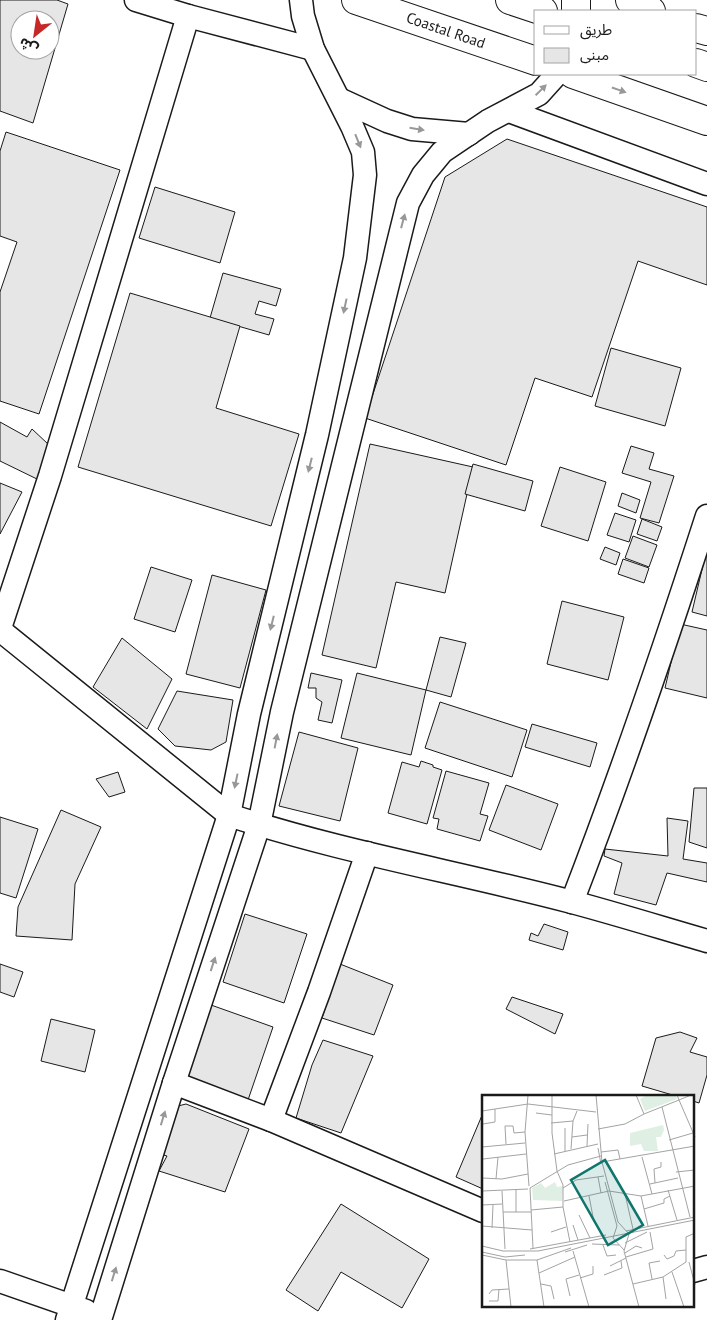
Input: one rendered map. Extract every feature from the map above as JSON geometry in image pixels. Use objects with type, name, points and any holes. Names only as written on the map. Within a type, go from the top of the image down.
[{"type":"main road","name":"Coastal Road","points":[[356,0],[534,60]]},
{"type":"main road","points":[[510,0],[540,10]]},
{"type":"main road","points":[[630,0],[649,10]]},
{"type":"main road","points":[[576,75],[707,121]]},
{"type":"street","points":[[136,0],[312,49]]},
{"type":"street","points":[[70,1314],[229,815],[249,714],[317,435],[355,258],[365,175],[363,152],[339,99],[312,49],[303,16],[301,0]]},
{"type":"street","points":[[188,16],[50,476],[0,629],[229,815],[259,825],[367,853],[572,902],[707,940]]},
{"type":"street","points":[[0,1281],[70,1314],[101,1317],[174,1083],[259,825],[282,712],[408,203],[423,175],[442,152],[488,122],[539,94],[556,75]]},
{"type":"street","points":[[339,99],[386,122],[412,129],[469,134]]},
{"type":"street","points":[[509,111],[707,184]]},
{"type":"street","points":[[572,902],[613,795],[707,516]]},
{"type":"street","points":[[271,1120],[319,992],[367,853]]},
{"type":"street","points":[[174,1083],[271,1120],[482,1211]]},
{"type":"street","points":[[694,1271],[707,1267]]},
{"type":"building","points":[[0,0],[57,0],[68,4],[60,31],[60,10],[10,10],[10,60],[52,60],[33,123],[0,111]]},
{"type":"building","points":[[6,132],[120,170],[39,414],[0,401],[0,292],[17,242],[0,236],[0,151]]},
{"type":"building","points":[[507,139],[707,207],[707,285],[638,261],[592,397],[535,378],[506,465],[365,418],[445,177]]},
{"type":"building","points":[[155,187],[235,212],[220,263],[139,238]]},
{"type":"building","points":[[223,273],[281,289],[276,306],[259,301],[255,314],[274,319],[269,335],[210,318]]},
{"type":"building","points":[[130,293],[240,326],[216,408],[299,434],[271,526],[78,467]]},
{"type":"building","points":[[611,348],[681,368],[665,426],[595,406]]},
{"type":"building","points":[[0,422],[27,437],[32,429],[48,444],[39,480],[0,461]]},
{"type":"building","points":[[370,444],[473,467],[445,593],[396,582],[376,668],[322,655]]},
{"type":"building","points":[[631,446],[654,453],[649,469],[674,476],[659,523],[640,518],[651,482],[622,473]]},
{"type":"building","points":[[473,464],[533,481],[525,511],[465,494]]},
{"type":"building","points":[[560,467],[606,482],[588,541],[541,526]]},
{"type":"building","points":[[0,483],[22,492],[0,534]]},
{"type":"building","points":[[622,493],[640,500],[636,513],[618,506]]},
{"type":"building","points":[[615,513],[636,520],[629,542],[607,535]]},
{"type":"building","points":[[642,519],[662,527],[657,541],[637,534]]},
{"type":"building","points":[[633,536],[657,545],[649,567],[625,558]]},
{"type":"building","points":[[605,547],[620,553],[616,565],[600,559]]},
{"type":"building","points":[[707,548],[707,616],[692,612]]},
{"type":"building","points":[[623,559],[649,568],[644,583],[618,574]]},
{"type":"building","points":[[151,567],[192,580],[175,632],[134,619]]},
{"type":"building","points":[[212,575],[266,590],[240,688],[186,674]]},
{"type":"building","points":[[562,601],[624,617],[608,680],[547,664]]},
{"type":"building","points":[[680,624],[707,630],[707,698],[665,688]]},
{"type":"building","points":[[440,637],[466,643],[451,697],[426,690]]},
{"type":"building","points":[[122,638],[172,679],[147,729],[93,687]]},
{"type":"building","points":[[311,673],[342,680],[332,723],[318,720],[322,702],[316,698],[316,688],[308,688]]},
{"type":"building","points":[[357,673],[426,690],[411,755],[341,738]]},
{"type":"building","points":[[177,691],[233,700],[226,742],[211,750],[175,746],[158,729]]},
{"type":"building","points":[[440,702],[527,730],[512,777],[425,748]]},
{"type":"building","points":[[532,724],[597,743],[590,767],[525,747]]},
{"type":"building","points":[[299,732],[358,748],[340,821],[279,806]]},
{"type":"building","points":[[421,761],[442,770],[427,824],[388,813],[402,762],[419,767]]},
{"type":"building","points":[[446,771],[489,783],[480,814],[488,816],[480,841],[437,829],[439,819],[433,818]]},
{"type":"building","points":[[118,772],[125,792],[109,797],[96,779]]},
{"type":"building","points":[[506,785],[558,804],[541,850],[489,830]]},
{"type":"building","points":[[694,788],[707,788],[707,848],[689,842]]},
{"type":"building","points":[[61,810],[101,827],[75,884],[72,940],[16,936],[18,907]]},
{"type":"building","points":[[0,817],[38,829],[16,898],[0,893]]},
{"type":"building","points":[[667,818],[688,821],[683,859],[707,863],[707,882],[667,873],[656,905],[614,894],[622,863],[604,856],[605,849],[668,856]]},
{"type":"building","points":[[245,914],[307,934],[284,1003],[223,982]]},
{"type":"building","points":[[544,924],[568,932],[563,950],[529,940],[531,933],[538,936]]},
{"type":"building","points":[[0,964],[23,972],[14,997],[0,992]]},
{"type":"building","points":[[340,964],[393,985],[374,1035],[322,1018]]},
{"type":"building","points":[[512,997],[563,1014],[555,1034],[506,1009]]},
{"type":"building","points":[[211,1005],[273,1027],[248,1100],[185,1077]]},
{"type":"building","points":[[51,1019],[95,1030],[85,1072],[41,1061]]},
{"type":"building","points":[[680,1032],[697,1038],[690,1052],[707,1057],[707,1075],[699,1103],[694,1101],[694,1095],[673,1095],[642,1086],[656,1038]]},
{"type":"building","points":[[323,1040],[373,1056],[341,1133],[296,1118],[312,1065]]},
{"type":"building","points":[[186,1104],[249,1129],[225,1192],[159,1171],[167,1156],[159,1154],[174,1107]]},
{"type":"building","points":[[482,1115],[482,1189],[456,1177]]},
{"type":"building","points":[[341,1204],[429,1259],[402,1308],[341,1272],[318,1311],[286,1290]]}]
